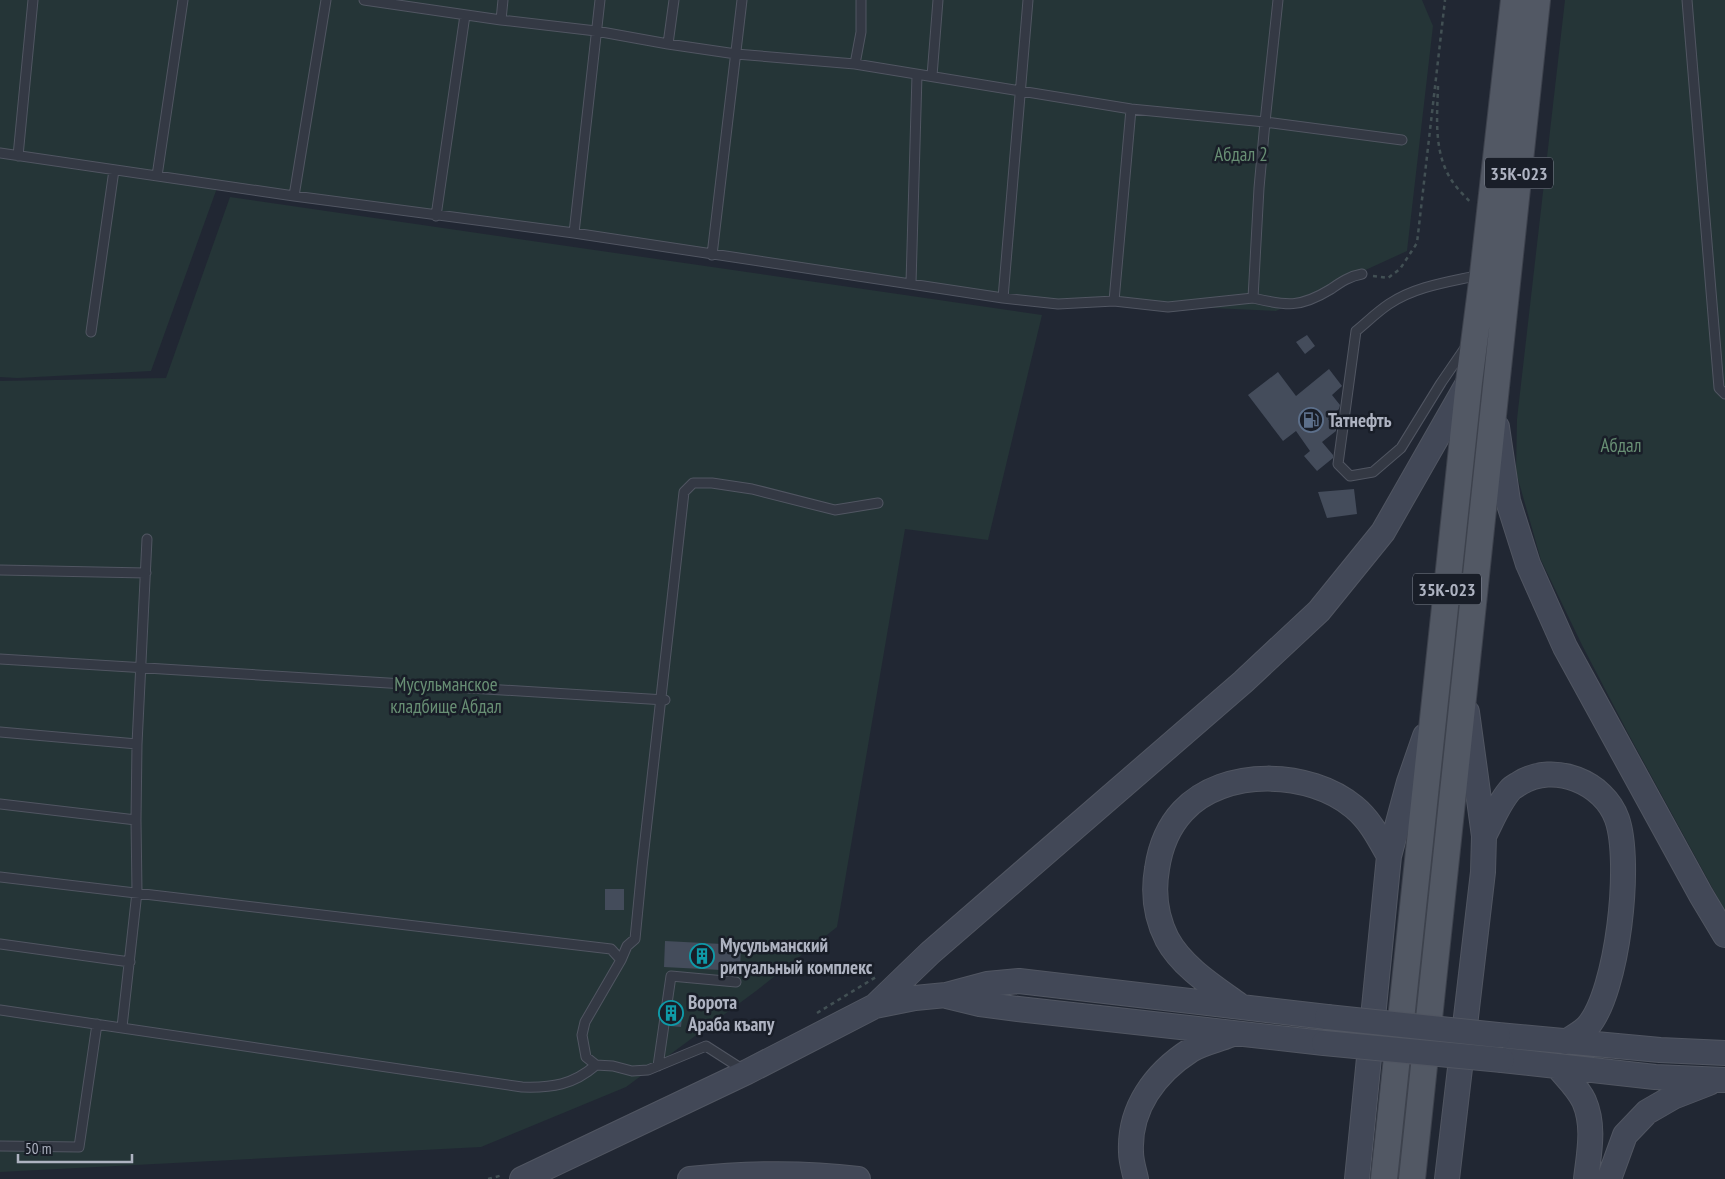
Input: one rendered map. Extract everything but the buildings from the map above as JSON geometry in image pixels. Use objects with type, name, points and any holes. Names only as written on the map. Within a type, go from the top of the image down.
[{"type":"main road","name":"35К-023","points":[[1384,1179],[1469,382],[1514,0]]},
{"type":"main road","name":"35К-023","points":[[1412,1179],[1537,0]]},
{"type":"main road","points":[[875,1006],[930,954],[1243,682],[1319,610],[1383,532],[1469,382]]},
{"type":"main road","points":[[1494,406],[1508,501],[1532,572],[1565,647],[1700,895],[1725,935]]},
{"type":"main road","points":[[1447,1179],[1483,872],[1484,836],[1463,689]]},
{"type":"main road","points":[[1357,1179],[1389,856],[1409,782],[1434,709]]},
{"type":"main road","points":[[1484,836],[1511,788],[1531,776],[1551,774],[1572,777],[1589,784],[1605,799],[1617,818],[1623,847],[1624,878],[1612,972],[1599,1008],[1588,1026],[1566,1042]]},
{"type":"main road","points":[[1240,1006],[1206,981],[1184,961],[1167,939],[1157,913],[1154,884],[1159,855],[1168,832],[1183,811],[1205,794],[1232,782],[1268,779],[1287,780],[1310,785],[1334,794],[1354,807],[1371,824],[1389,856]]},
{"type":"main road","points":[[516,1176],[747,1072],[875,1006],[915,998],[946,995],[986,984],[1019,981],[1328,1017],[1566,1042],[1660,1050],[1725,1052]]},
{"type":"main road","points":[[946,995],[980,1004],[1018,1010],[1234,1034],[1655,1077],[1720,1080]]},
{"type":"main road","points":[[1136,1179],[1130,1152],[1134,1122],[1145,1093],[1163,1072],[1192,1049],[1234,1034]]},
{"type":"main road","points":[[1557,1066],[1572,1083],[1583,1100],[1590,1120],[1586,1179]]},
{"type":"main road","points":[[1609,1179],[1625,1135],[1647,1112],[1673,1097],[1720,1080]]},
{"type":"main road","points":[[690,1179],[779,1173],[826,1175],[858,1179]]},
{"type":"lane","points":[[18,156],[33,0]]},
{"type":"lane","points":[[157,176],[183,0]]},
{"type":"lane","points":[[294,196],[326,0]]},
{"type":"lane","points":[[364,0],[410,3],[465,15],[596,31],[736,54],[854,64],[1131,109],[1265,122],[1402,140]]},
{"type":"lane","points":[[500,20],[503,0]]},
{"type":"lane","points":[[574,233],[600,0]]},
{"type":"lane","points":[[668,44],[674,0]]},
{"type":"lane","points":[[712,255],[742,0]]},
{"type":"lane","points":[[854,64],[861,32],[861,0]]},
{"type":"lane","points":[[932,76],[938,0]]},
{"type":"lane","points":[[1003,298],[1028,0]]},
{"type":"lane","points":[[1253,298],[1259,188],[1278,0]]},
{"type":"lane","points":[[1687,0],[1719,388],[1725,394]]},
{"type":"lane","points":[[436,216],[465,15]]},
{"type":"lane","points":[[911,283],[918,75]]},
{"type":"lane","points":[[1114,301],[1131,109]]},
{"type":"lane","points":[[0,153],[436,216],[574,233],[1003,298],[1058,304],[1114,301],[1168,307],[1253,298],[1293,305],[1316,298],[1351,276],[1362,274]]},
{"type":"lane","points":[[90,332],[114,170]]},
{"type":"lane","points":[[1476,334],[1441,383],[1401,448],[1372,472],[1350,476],[1338,464],[1356,331],[1388,304],[1409,293],[1429,286],[1483,274]]},
{"type":"lane","points":[[747,1072],[706,1046],[648,1070],[632,1071],[613,1066],[596,1065],[586,1057],[582,1035],[585,1022],[621,960],[627,946],[635,939],[684,492],[693,483],[712,483],[752,489],[835,510],[878,503]]},
{"type":"lane","points":[[122,1027],[137,892],[137,744],[148,539]]},
{"type":"lane","points":[[0,570],[146,573]]},
{"type":"lane","points":[[0,659],[662,700]]},
{"type":"lane","points":[[0,732],[137,744]]},
{"type":"lane","points":[[0,804],[136,820]]},
{"type":"lane","points":[[0,876],[612,949],[621,960]]},
{"type":"lane","points":[[0,944],[130,962]]},
{"type":"lane","points":[[658,1066],[671,976],[736,982]]},
{"type":"lane","points":[[0,1010],[522,1087],[542,1088],[566,1084],[584,1075],[596,1065]]},
{"type":"lane","points":[[0,1146],[79,1147],[97,1024]]},
{"type":"path","points":[[1362,274],[1388,278],[1400,269],[1416,243],[1438,73],[1445,0]]},
{"type":"path","points":[[1438,73],[1437,128],[1440,158],[1454,184],[1489,222]]},
{"type":"path","points":[[809,1018],[876,977]]},
{"type":"path","points":[[488,1179],[516,1176]]},
{"type":"green space","name":"Абдал 2","points":[[0,0],[1422,0],[1433,26],[1407,251],[1276,311],[1059,301],[217,188],[151,371],[17,378],[0,377]]},
{"type":"green space","name":"Абдал","points":[[1565,0],[1725,0],[1725,911],[1629,735],[1582,645],[1541,560],[1516,472],[1517,419]]},
{"type":"green space","name":"Мусульманское кладбище Абдал","points":[[230,197],[1042,315],[988,540],[905,529],[837,927],[756,991],[626,1087],[481,1147],[0,1172],[0,381],[166,378]]},
{"type":"place","name":"Татнефть","points":[[1311,420]]},
{"type":"place","name":"Мусульманский ритуальный комплекс","points":[[702,956]]},
{"type":"place","name":"Ворота Араба къапу","points":[[671,1013]]}]
